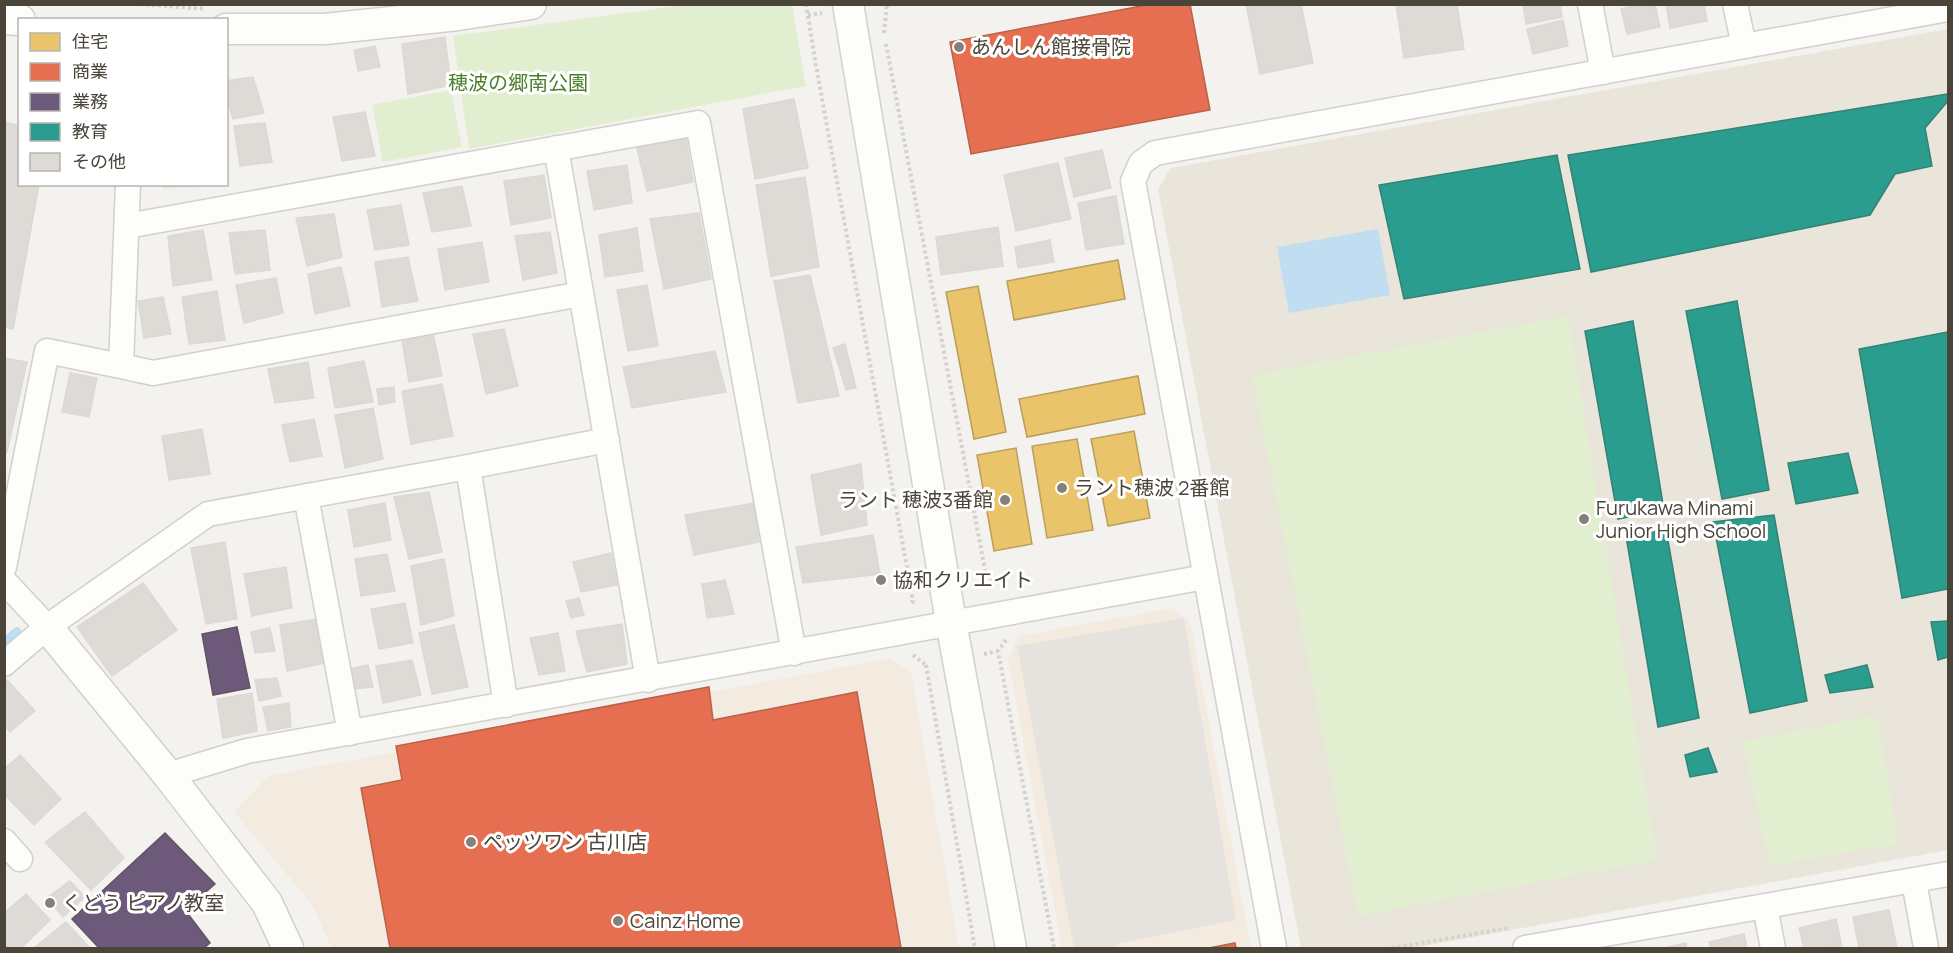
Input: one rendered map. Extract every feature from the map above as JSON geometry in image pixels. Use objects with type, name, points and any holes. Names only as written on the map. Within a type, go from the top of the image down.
[{"type":"street","points":[[228,29],[325,29],[458,15],[531,4]]},
{"type":"street","points":[[1590,4],[1603,72]]},
{"type":"street","points":[[1736,4],[1744,46]]},
{"type":"street","points":[[835,9],[1011,948]]},
{"type":"street","points":[[1274,948],[1133,181],[1140,163],[1155,153],[1948,9]]},
{"type":"street","points":[[127,226],[698,123],[794,653]]},
{"type":"street","points":[[556,148],[648,680]]},
{"type":"street","points":[[121,366],[128,186]]},
{"type":"street","points":[[4,567],[47,351],[153,372],[581,294]]},
{"type":"street","points":[[4,664],[47,627],[208,514],[607,440]]},
{"type":"street","points":[[468,467],[506,705]]},
{"type":"street","points":[[306,496],[350,733]]},
{"type":"street","points":[[168,775],[247,752],[648,680],[951,622],[1205,578]]},
{"type":"street","points":[[4,581],[47,627],[168,775],[267,903],[288,948]]},
{"type":"street","points":[[1525,948],[1622,941],[1765,907],[1948,874]]},
{"type":"street","points":[[1914,880],[1926,948]]},
{"type":"street","points":[[1765,907],[1773,948]]},
{"type":"path","points":[[807,4],[913,601],[907,608]]},
{"type":"path","points":[[887,4],[884,30],[986,575],[1008,589]]},
{"type":"path","points":[[808,15],[835,9]]},
{"type":"path","points":[[980,655],[998,651],[1009,636]]},
{"type":"path","points":[[998,651],[1054,948]]},
{"type":"path","points":[[908,652],[926,665],[975,948]]},
{"type":"path","points":[[926,665],[932,664]]},
{"type":"shaded area","name":"Furukawa Minami Junior High School","points":[[1948,29],[1948,850],[1413,948],[1301,948],[1158,189],[1171,168]]},
{"type":"shaded area","points":[[1172,608],[1190,621],[1251,948],[1062,948],[1008,659],[1019,636]]},
{"type":"shaded area","points":[[1184,618],[1236,920],[1116,944],[1117,948],[1074,948],[1017,646]]},
{"type":"shaded area","points":[[891,658],[911,673],[959,948],[332,948],[311,903],[234,812],[268,776]]},
{"type":"green space","name":"穂波の郷南公園","points":[[685,5],[792,5],[806,86],[469,149],[453,36]]},
{"type":"green space","points":[[451,90],[462,147],[383,162],[372,105]]},
{"type":"green space","points":[[1568,316],[1657,860],[1358,916],[1252,375]]},
{"type":"green space","points":[[1878,715],[1898,844],[1769,866],[1743,741]]},
{"type":"water","points":[[1378,229],[1390,295],[1289,313],[1277,247]]},
{"type":"building: 住宅","points":[[1118,260],[1125,299],[1014,320],[1007,281]]},
{"type":"building: 住宅","points":[[978,286],[1006,432],[974,439],[946,292]]},
{"type":"building: 住宅","points":[[1138,376],[1145,414],[1027,437],[1019,399]]},
{"type":"building: 住宅","points":[[1134,431],[1150,518],[1108,526],[1091,439]]},
{"type":"building: 住宅","name":"ラント穂波 2番館","points":[[1077,439],[1093,530],[1047,538],[1032,446]]},
{"type":"building: 住宅","name":"ラント 穂波3番館","points":[[1016,448],[1032,544],[994,551],[977,455]]},
{"type":"building: 商業","points":[[1152,4],[1190,4],[1210,110],[971,154],[950,42]]},
{"type":"building: 商業","points":[[709,687],[713,720],[857,692],[901,948],[390,948],[361,788],[402,780],[396,746]]},
{"type":"building: 商業","points":[[1235,943],[1236,948],[1209,948]]},
{"type":"building: 業務","points":[[237,627],[250,688],[213,695],[202,634]]},
{"type":"building: 業務","points":[[165,833],[215,884],[185,910],[210,943],[204,948],[99,948],[72,919]]},
{"type":"building: 教育","points":[[1948,94],[1948,101],[1925,128],[1932,166],[1895,174],[1870,215],[1591,272],[1568,155]]},
{"type":"building: 教育","points":[[1557,155],[1580,269],[1404,299],[1379,185]]},
{"type":"building: 教育","points":[[1737,301],[1769,490],[1722,499],[1686,311]]},
{"type":"building: 教育","points":[[1633,321],[1664,510],[1618,519],[1585,331]]},
{"type":"building: 教育","points":[[1948,332],[1948,589],[1902,598],[1859,349]]},
{"type":"building: 教育","points":[[1848,453],[1858,493],[1796,504],[1788,463]]},
{"type":"building: 教育","points":[[1774,515],[1807,701],[1750,713],[1713,522]]},
{"type":"building: 教育","points":[[1666,529],[1699,718],[1658,727],[1626,536]]},
{"type":"building: 教育","points":[[1948,621],[1948,657],[1938,660],[1931,622]]},
{"type":"building: 教育","points":[[1867,665],[1873,687],[1830,693],[1825,675]]},
{"type":"building: 教育","points":[[1708,748],[1717,772],[1690,777],[1685,755]]},
{"type":"building: その他","points":[[1246,4],[1301,4],[1313,63],[1260,74]]},
{"type":"building: その他","points":[[1396,4],[1457,4],[1464,49],[1404,58]]},
{"type":"building: その他","points":[[1523,4],[1560,4],[1562,17],[1526,24]]},
{"type":"building: その他","points":[[1640,4],[1655,4],[1660,27],[1627,34],[1621,9]]},
{"type":"building: その他","points":[[1666,4],[1704,4],[1707,21],[1670,28]]},
{"type":"building: その他","points":[[1563,20],[1568,46],[1533,54],[1527,29]]},
{"type":"building: その他","points":[[445,37],[451,85],[408,94],[402,44]]},
{"type":"building: その他","points":[[375,46],[380,67],[358,71],[354,50]]},
{"type":"building: その他","points":[[253,77],[264,113],[233,119],[228,102],[228,81]]},
{"type":"building: その他","points":[[794,99],[808,168],[755,179],[743,109]]},
{"type":"building: その他","points":[[365,112],[375,156],[342,161],[333,117]]},
{"type":"building: その他","points":[[4,122],[18,126],[18,186],[39,186],[13,329],[4,327]]},
{"type":"building: その他","points":[[265,123],[272,162],[240,166],[234,126]]},
{"type":"building: その他","points":[[686,137],[693,182],[647,191],[637,148]]},
{"type":"building: その他","points":[[1102,150],[1111,188],[1074,197],[1065,158]]},
{"type":"building: その他","points":[[1058,163],[1071,219],[1016,231],[1004,175]]},
{"type":"building: その他","points":[[627,165],[632,203],[594,210],[587,171]]},
{"type":"building: その他","points":[[544,175],[551,218],[511,225],[504,181]]},
{"type":"building: その他","points":[[805,177],[819,267],[771,276],[756,185]]},
{"type":"building: その他","points":[[462,186],[471,226],[432,232],[423,193]]},
{"type":"building: その他","points":[[1116,196],[1124,244],[1086,250],[1078,203]]},
{"type":"building: その他","points":[[401,205],[409,245],[375,250],[367,210]]},
{"type":"building: その他","points":[[699,213],[711,279],[664,289],[650,219]]},
{"type":"building: その他","points":[[334,214],[342,257],[307,266],[296,218]]},
{"type":"building: その他","points":[[998,227],[1003,266],[941,275],[936,237]]},
{"type":"building: その他","points":[[637,228],[643,271],[605,277],[599,235]]},
{"type":"building: その他","points":[[203,230],[212,280],[173,286],[168,236]]},
{"type":"building: その他","points":[[265,230],[270,270],[235,274],[229,233]]},
{"type":"building: その他","points":[[550,232],[557,273],[523,280],[515,236]]},
{"type":"building: その他","points":[[1050,240],[1054,262],[1018,268],[1015,247]]},
{"type":"building: その他","points":[[482,242],[489,282],[445,290],[438,249]]},
{"type":"building: その他","points":[[408,257],[418,301],[382,307],[375,262]]},
{"type":"building: その他","points":[[341,267],[350,306],[315,314],[308,274]]},
{"type":"building: その他","points":[[810,275],[839,396],[798,403],[774,281]]},
{"type":"building: その他","points":[[276,278],[283,313],[244,323],[236,285]]},
{"type":"building: その他","points":[[647,285],[658,346],[628,351],[617,290]]},
{"type":"building: その他","points":[[217,291],[225,340],[189,344],[182,297]]},
{"type":"building: その他","points":[[163,297],[171,334],[144,338],[138,301]]},
{"type":"building: その他","points":[[504,329],[518,386],[486,394],[473,334]]},
{"type":"building: その他","points":[[433,333],[442,376],[409,382],[402,340]]},
{"type":"building: その他","points":[[845,344],[856,388],[846,390],[833,348]]},
{"type":"building: その他","points":[[715,351],[726,392],[632,408],[623,367]]},
{"type":"building: その他","points":[[4,358],[27,362],[7,452],[4,452]]},
{"type":"building: その他","points":[[364,361],[373,402],[335,408],[328,368]]},
{"type":"building: その他","points":[[308,362],[314,398],[275,403],[268,369]]},
{"type":"building: その他","points":[[70,373],[97,378],[89,417],[62,412]]},
{"type":"building: その他","points":[[442,384],[453,436],[411,444],[402,391]]},
{"type":"building: その他","points":[[394,387],[395,402],[379,405],[377,389]]},
{"type":"building: その他","points":[[373,408],[383,459],[345,468],[335,415]]},
{"type":"building: その他","points":[[314,419],[322,456],[290,462],[282,425]]},
{"type":"building: その他","points":[[202,429],[210,474],[169,480],[162,436]]},
{"type":"building: その他","points":[[861,464],[867,525],[821,535],[811,475]]},
{"type":"building: その他","points":[[429,492],[442,552],[409,559],[394,497]]},
{"type":"building: その他","points":[[385,503],[391,540],[354,547],[348,510]]},
{"type":"building: その他","points":[[754,503],[759,542],[694,555],[685,515]]},
{"type":"building: その他","points":[[873,535],[880,574],[803,583],[796,547]]},
{"type":"building: その他","points":[[225,542],[237,619],[206,624],[191,548]]},
{"type":"building: その他","points":[[611,553],[617,585],[581,592],[573,562]]},
{"type":"building: その他","points":[[387,554],[395,591],[361,596],[355,559]]},
{"type":"building: その他","points":[[444,559],[454,616],[421,625],[411,566]]},
{"type":"building: その他","points":[[286,567],[292,608],[252,616],[244,574]]},
{"type":"building: その他","points":[[725,580],[734,614],[707,618],[702,584]]},
{"type":"building: その他","points":[[143,583],[177,630],[112,676],[77,627]]},
{"type":"building: その他","points":[[579,598],[584,615],[571,618],[566,601]]},
{"type":"building: その他","points":[[405,603],[413,643],[379,649],[371,609]]},
{"type":"building: その他","points":[[317,619],[325,663],[287,671],[280,625]]},
{"type":"building: その他","points":[[622,624],[627,664],[587,672],[576,631]]},
{"type":"building: その他","points":[[454,625],[468,687],[432,694],[419,633]]},
{"type":"building: その他","points":[[270,628],[275,651],[255,653],[251,632]]},
{"type":"building: その他","points":[[558,633],[565,671],[539,675],[530,638]]},
{"type":"building: その他","points":[[412,660],[421,695],[383,703],[376,666]]},
{"type":"building: その他","points":[[368,665],[373,687],[352,689],[349,669]]},
{"type":"building: その他","points":[[277,678],[281,696],[259,701],[255,680]]},
{"type":"building: その他","points":[[7,680],[35,711],[10,732],[4,725],[4,681]]},
{"type":"building: その他","points":[[252,693],[257,731],[223,738],[217,699]]},
{"type":"building: その他","points":[[289,703],[291,727],[268,731],[263,707]]},
{"type":"building: その他","points":[[20,755],[61,799],[34,825],[4,794],[4,769]]},
{"type":"building: その他","points":[[85,812],[124,858],[91,890],[45,842]]},
{"type":"building: その他","points":[[70,881],[85,897],[63,917],[47,898]]},
{"type":"building: その他","points":[[26,894],[50,920],[21,948],[4,948],[4,913]]},
{"type":"building: その他","points":[[1889,910],[1897,948],[1859,948],[1853,917]]},
{"type":"building: その他","points":[[1836,919],[1842,947],[1804,948],[1799,928]]},
{"type":"building: その他","points":[[66,922],[90,948],[34,948]]},
{"type":"building: その他","points":[[1744,934],[1747,948],[1711,948],[1709,942]]},
{"type":"building: その他","points":[[1686,943],[1687,948],[1664,948]]},
{"type":"waterway","points":[[4,642],[17,631]]},
{"type":"place","name":"あんしん館接骨院","points":[[959,47]]},
{"type":"place","name":"ラント穂波 2番館","points":[[1062,488]]},
{"type":"place","name":"ラント 穂波3番館","points":[[1005,500]]},
{"type":"place","name":"Furukawa Minami Junior High School","points":[[1584,519]]},
{"type":"place","name":"協和クリエイト","points":[[881,580]]},
{"type":"place","name":"ペッツワン 古川店","points":[[471,842]]},
{"type":"place","name":"くどう ピアノ教室","points":[[50,903]]},
{"type":"place","name":"Cainz Home","points":[[618,921]]}]
